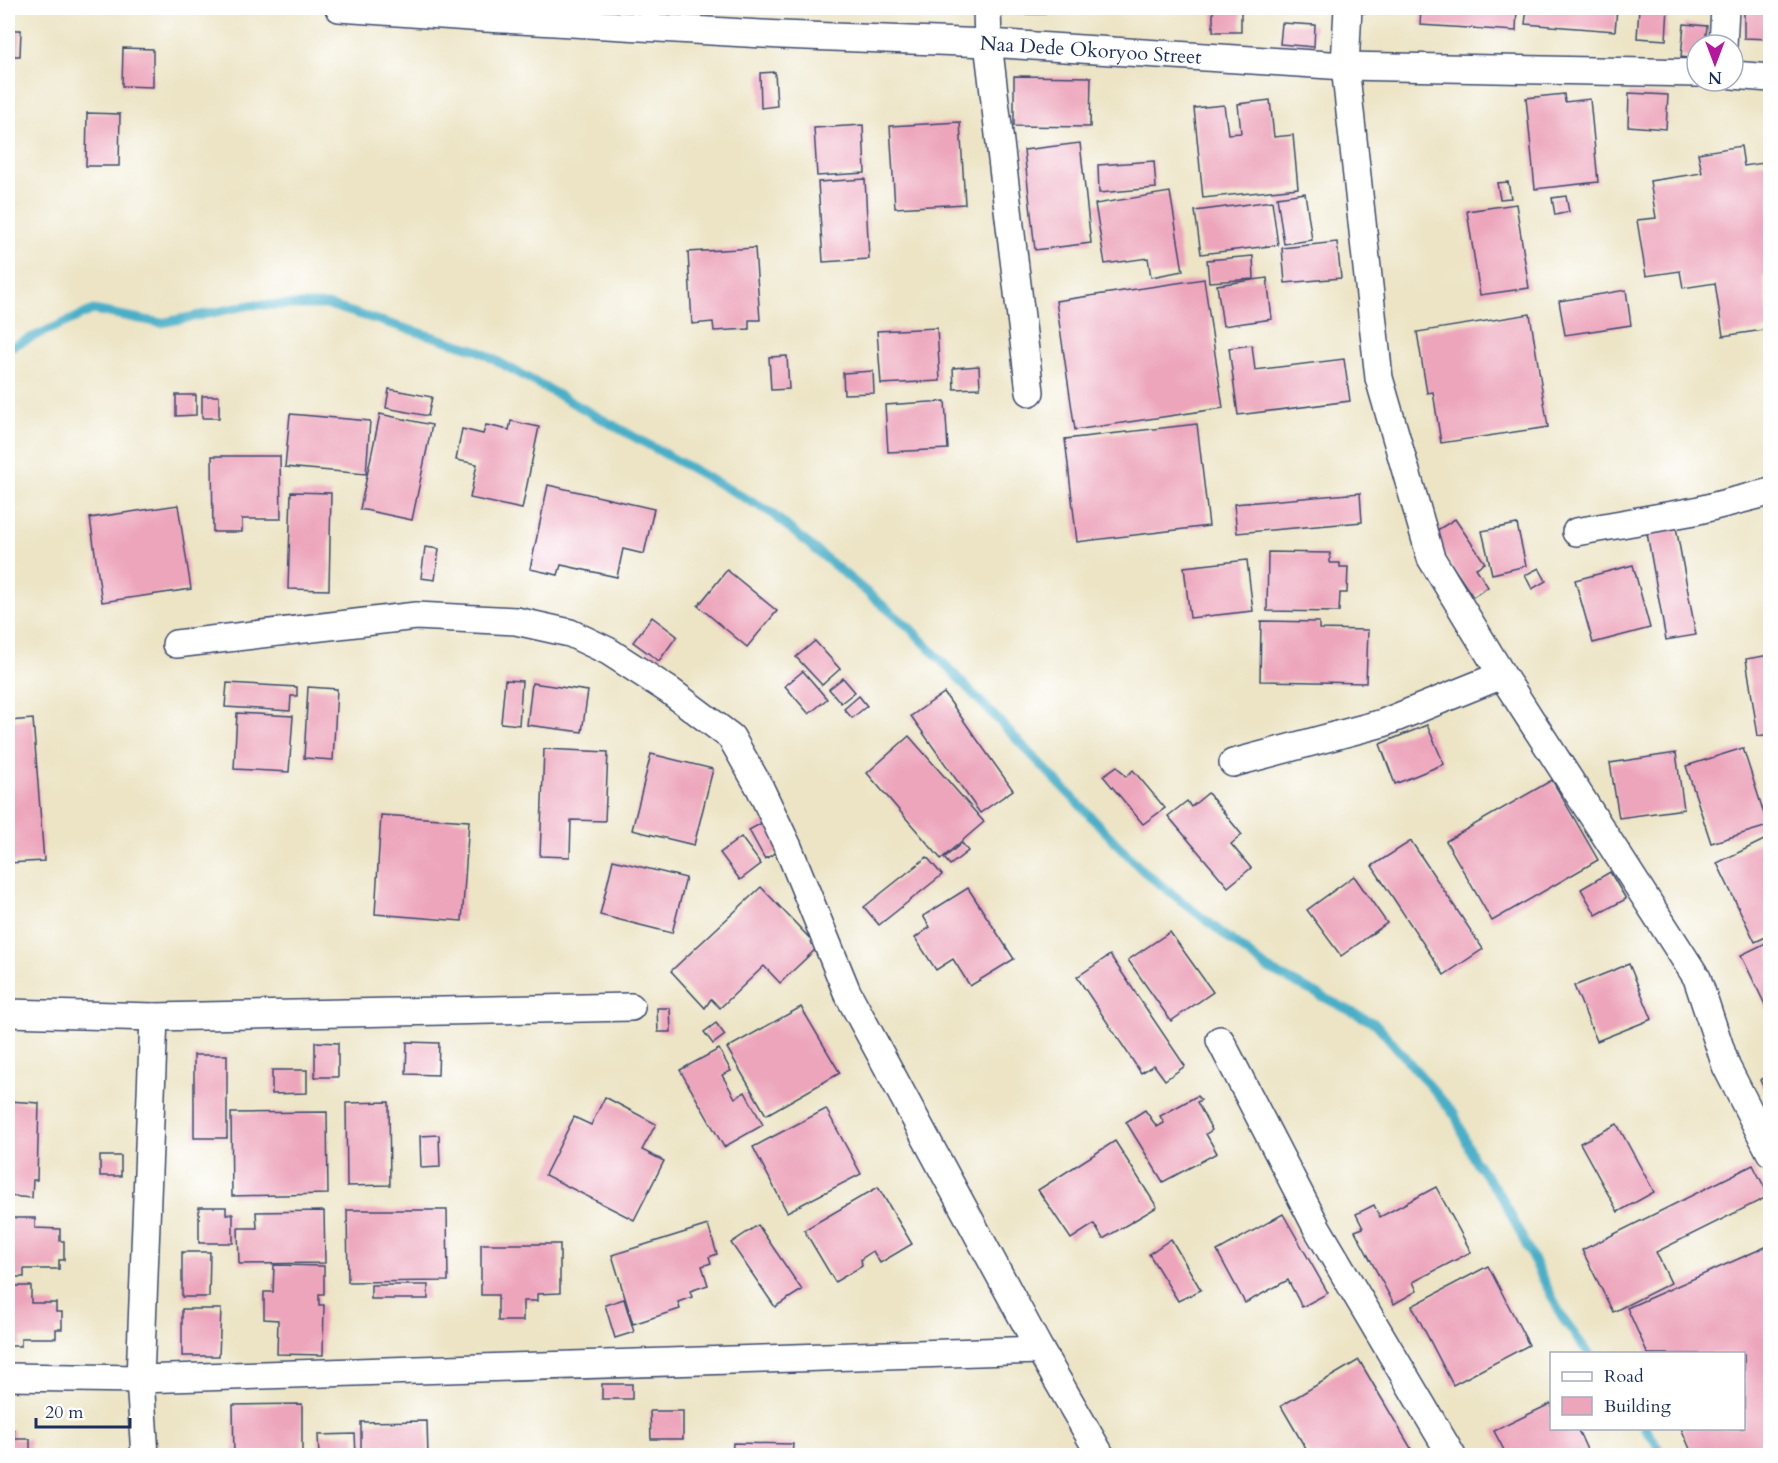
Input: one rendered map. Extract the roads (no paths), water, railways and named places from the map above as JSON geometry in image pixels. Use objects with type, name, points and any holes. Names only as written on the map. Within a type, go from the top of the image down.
[{"type":"street","name":"Naa Dede Okoryoo Street","points":[[339,8],[485,13],[781,35],[988,43],[1345,66],[1685,73]]},
{"type":"street","points":[[987,8],[988,43],[1030,392]]},
{"type":"street","points":[[1348,8],[1345,66],[1379,378],[1431,558],[1502,675],[1697,978],[1726,1066],[1770,1152]]},
{"type":"street","points":[[1724,33],[1725,8]]},
{"type":"street","points":[[1745,76],[1770,78]]},
{"type":"street","points":[[1576,532],[1695,511],[1770,492]]},
{"type":"street","points":[[176,644],[416,616],[516,621],[570,633],[608,651],[670,691],[731,737],[760,788],[789,847],[847,992],[1040,1350],[1101,1455]]},
{"type":"street","points":[[1233,763],[1383,723],[1502,675]]},
{"type":"street","points":[[8,1013],[154,1017],[631,1007]]},
{"type":"street","points":[[144,1455],[140,1379],[154,1017]]},
{"type":"street","points":[[1220,1040],[1317,1228],[1452,1455]]},
{"type":"street","points":[[8,1377],[140,1379],[1040,1350]]},
{"type":"waterway","points":[[8,348],[93,310],[161,323],[251,305],[328,305],[477,350],[770,512],[910,628],[1142,870],[1268,969],[1376,1024],[1455,1115],[1473,1158],[1503,1199],[1563,1319],[1588,1352]]},
{"type":"waterway","points":[[1646,1430],[1665,1456]]}]
